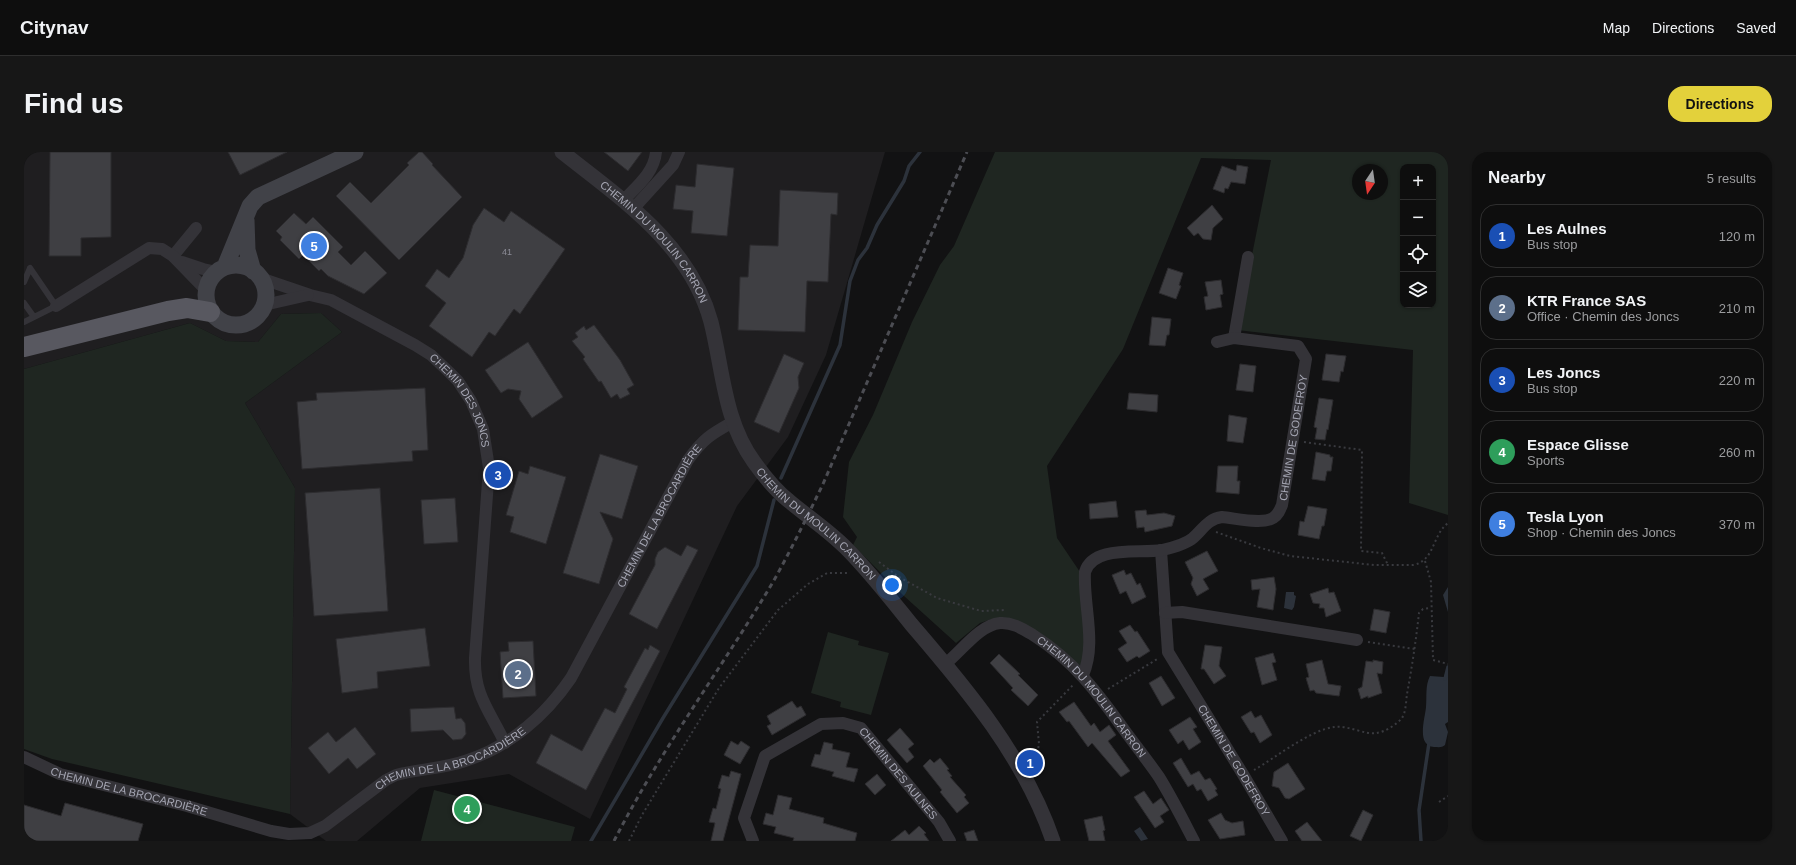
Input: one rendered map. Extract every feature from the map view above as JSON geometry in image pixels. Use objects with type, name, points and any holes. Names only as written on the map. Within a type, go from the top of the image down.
[{"type":"highway","points":[[24,347],[168,311],[187,308],[210,312]]},
{"type":"main road","points":[[246,215],[247,250],[257,275],[264,286],[266,296],[260,313],[253,320],[235,326],[225,324],[217,319],[210,312],[205,298],[206,290],[212,277],[221,269],[250,206],[258,197],[354,152]]},
{"type":"main road","points":[[221,269],[235,265],[244,267],[257,275]]},
{"type":"street","name":"CHEMIN DU MOULIN CARRON","points":[[562,152],[628,205],[653,227],[674,250],[697,287],[710,320],[724,389],[733,422],[744,446],[770,483],[788,500],[825,528],[846,548],[945,664],[958,654],[977,634],[986,627],[999,623],[1007,623],[1042,640],[1080,678],[1097,692],[1159,777],[1194,841]]},
{"type":"street","points":[[628,205],[652,167],[656,152]]},
{"type":"street","points":[[628,205],[673,165],[680,152]]},
{"type":"street","points":[[176,259],[196,228]]},
{"type":"street","points":[[56,306],[149,248],[162,249],[176,259],[206,290]]},
{"type":"street","points":[[1234,338],[1248,257]]},
{"type":"street","points":[[176,259],[203,269],[221,269]]},
{"type":"street","name":"CHEMIN DES JONCS","points":[[257,275],[310,295],[331,300],[431,355],[458,381],[467,393],[478,414],[486,444],[489,468],[475,658],[475,680],[478,691],[505,743]]},
{"type":"street","name":"CHEMIN DES JONCS","points":[[264,305],[310,295]]},
{"type":"street","name":"CHEMIN DE GODEFROY","points":[[1080,678],[1086,667],[1088,638],[1084,578],[1087,566],[1095,558],[1108,554],[1161,550],[1192,539],[1202,528],[1217,517],[1222,516],[1261,521],[1272,519],[1278,513],[1282,505],[1306,359],[1298,346],[1234,338],[1217,342]]},
{"type":"street","name":"CHEMIN DE LA BROCARDIÈRE","points":[[24,757],[60,774],[187,806],[271,831],[289,834],[310,833],[325,826],[386,780],[396,775],[464,762],[505,743],[539,718],[556,700],[571,678],[688,460],[700,444],[712,434],[733,422]]},
{"type":"street","name":"CHEMIN DE GODEFROY","points":[[1161,550],[1168,652],[1282,841]]},
{"type":"street","points":[[1165,613],[1182,612],[1357,640]]},
{"type":"street","points":[[945,664],[1017,762],[1044,816],[1053,841]]},
{"type":"street","name":"CHEMIN DES AULNES","points":[[753,841],[744,818],[765,756],[821,724],[843,723],[861,728],[939,822],[950,841]]},
{"type":"lane","points":[[24,282],[30,268],[56,306],[24,322]]},
{"type":"lane","points":[[24,303],[34,317]]},
{"type":"path","points":[[1293,440],[1362,450],[1361,550],[1382,553],[1388,565]]},
{"type":"path","points":[[1202,528],[1290,556],[1388,565],[1413,565],[1425,561],[1438,535],[1448,523]]},
{"type":"path","points":[[874,561],[937,598],[981,611],[1009,611]]},
{"type":"path","points":[[1425,561],[1431,582],[1433,660],[1448,664]]},
{"type":"path","points":[[629,841],[642,816],[719,688],[778,610],[808,584],[827,573],[851,573]]},
{"type":"path","points":[[1244,776],[1309,736],[1333,727],[1348,727],[1374,734],[1399,721],[1403,716],[1415,649],[1419,613],[1423,609],[1431,608]]},
{"type":"path","points":[[1357,640],[1415,649]]},
{"type":"path","points":[[1106,690],[1168,652]]},
{"type":"path","points":[[1025,761],[1037,754],[1037,722],[1080,678]]},
{"type":"path","points":[[1439,802],[1448,796]]},
{"type":"shaded area","points":[[24,152],[885,152],[826,355],[788,437],[737,506],[590,819],[509,774],[420,788],[357,841],[326,841],[290,814],[295,488],[245,403],[342,332],[321,313],[281,314],[258,342],[226,341],[190,323],[24,369]]},
{"type":"shaded area","points":[[995,152],[1448,152],[1448,515],[1409,503],[1413,350],[1237,330],[1271,160],[1201,158],[1123,349],[1047,466],[1057,538],[1080,572],[1085,637],[1082,667],[1026,626],[992,619],[980,623],[956,643],[904,596],[853,545],[857,537],[843,517],[849,462],[873,415],[912,322],[940,265],[954,246]]},
{"type":"shaded area","points":[[321,313],[342,332],[245,403],[295,488],[290,814],[52,759],[24,749],[24,369],[190,323],[226,341],[258,342],[281,314]]},
{"type":"shaded area","points":[[1448,587],[1448,612],[1443,595]]},
{"type":"shaded area","points":[[1286,592],[1294,592],[1294,595],[1296,596],[1292,610],[1284,608]]},
{"type":"shaded area","points":[[828,632],[859,641],[858,645],[889,653],[871,715],[840,707],[841,702],[811,693]]},
{"type":"shaded area","points":[[1445,674],[1448,674],[1448,722],[1445,724],[1448,732],[1445,745],[1441,747],[1434,747],[1428,745],[1423,737],[1428,680],[1430,676],[1444,677]]},
{"type":"shaded area","points":[[434,790],[575,827],[571,841],[421,841]]},
{"type":"shaded area","points":[[1140,827],[1148,839],[1141,841],[1134,831]]},
{"type":"building","points":[[50,152],[111,152],[111,237],[81,238],[81,256],[49,256]]},
{"type":"building","points":[[228,152],[287,152],[240,175]]},
{"type":"building","points":[[419,152],[422,152],[462,197],[399,260],[336,196],[350,182],[371,203],[409,165],[407,163]]},
{"type":"building","points":[[604,152],[642,152],[628,171]]},
{"type":"building","points":[[697,164],[734,168],[727,236],[691,233],[693,211],[673,209],[676,185],[695,187]]},
{"type":"building","points":[[1237,165],[1248,167],[1245,184],[1231,182],[1228,189],[1225,188],[1224,193],[1213,189],[1222,166],[1236,171]]},
{"type":"building","points":[[780,190],[838,193],[837,215],[831,214],[828,282],[807,281],[805,332],[738,330],[740,277],[748,277],[750,245],[778,246]]},
{"type":"building","points":[[1212,205],[1223,219],[1213,228],[1211,240],[1203,239],[1198,233],[1194,236],[1187,228]]},
{"type":"building","points":[[484,208],[504,222],[511,211],[565,249],[520,314],[514,309],[495,336],[489,332],[472,357],[429,326],[446,303],[425,286],[437,269],[449,278],[463,258],[473,225]]},
{"type":"building","points":[[294,213],[306,224],[313,217],[343,247],[338,252],[351,265],[365,251],[387,273],[364,294],[328,276],[321,269],[319,271],[303,255],[299,259],[280,240],[282,237],[276,231]]},
{"type":"building","points":[[1168,268],[1183,273],[1179,285],[1181,286],[1176,299],[1159,293]]},
{"type":"building","points":[[1221,280],[1223,294],[1220,295],[1222,307],[1206,310],[1204,297],[1208,296],[1205,282]]},
{"type":"building","points":[[1152,317],[1171,319],[1169,335],[1167,335],[1165,346],[1149,345]]},
{"type":"building","points":[[594,325],[620,360],[634,385],[627,389],[630,394],[620,399],[617,394],[611,398],[601,381],[599,382],[583,359],[585,357],[572,341],[578,337],[575,333],[584,326],[586,330]]},
{"type":"building","points":[[528,342],[563,397],[532,418],[519,399],[521,391],[508,389],[501,393],[485,370]]},
{"type":"building","points":[[784,354],[804,363],[798,377],[799,388],[779,433],[754,422]]},
{"type":"building","points":[[1326,354],[1346,356],[1343,372],[1341,371],[1339,382],[1322,380]]},
{"type":"building","points":[[1240,364],[1256,366],[1253,392],[1236,390]]},
{"type":"building","points":[[425,388],[428,450],[412,451],[413,461],[302,469],[297,402],[317,400],[316,393]]},
{"type":"building","points":[[1129,393],[1158,395],[1157,412],[1127,409]]},
{"type":"building","points":[[1319,398],[1333,400],[1325,440],[1315,439],[1317,428],[1314,427]]},
{"type":"building","points":[[1229,415],[1247,418],[1243,443],[1227,441]]},
{"type":"building","points":[[1316,452],[1333,457],[1331,471],[1327,471],[1325,481],[1312,479]]},
{"type":"building","points":[[600,454],[638,466],[622,519],[600,512],[613,539],[599,584],[563,573]]},
{"type":"building","points":[[530,466],[566,477],[546,544],[510,532],[514,517],[506,515],[519,471],[528,474]]},
{"type":"building","points":[[1218,466],[1238,466],[1237,481],[1240,481],[1239,494],[1216,492]]},
{"type":"building","points":[[380,488],[388,611],[314,616],[305,493]]},
{"type":"building","points":[[455,498],[458,542],[424,544],[421,500]]},
{"type":"building","points":[[1116,501],[1118,517],[1090,519],[1089,504]]},
{"type":"building","points":[[1308,506],[1327,509],[1324,526],[1322,526],[1319,539],[1298,535],[1300,521],[1304,522]]},
{"type":"building","points":[[1146,510],[1147,515],[1164,513],[1175,516],[1172,526],[1145,532],[1144,527],[1137,528],[1135,511]]},
{"type":"building","points":[[687,545],[698,550],[657,629],[629,614],[655,565],[655,559],[658,552],[665,547],[681,556]]},
{"type":"building","points":[[1207,551],[1218,571],[1203,579],[1209,589],[1197,596],[1191,584],[1193,578],[1185,562]]},
{"type":"building","points":[[1124,570],[1126,575],[1131,573],[1137,585],[1140,583],[1146,597],[1132,604],[1126,591],[1120,594],[1112,575]]},
{"type":"building","points":[[1274,577],[1276,589],[1273,610],[1257,607],[1260,589],[1252,590],[1251,580]]},
{"type":"building","points":[[1328,588],[1329,593],[1334,592],[1341,611],[1326,617],[1324,608],[1319,608],[1320,604],[1313,603],[1310,594]]},
{"type":"building","points":[[1374,609],[1390,612],[1386,633],[1370,630]]},
{"type":"building","points":[[1130,625],[1135,632],[1137,631],[1150,651],[1139,658],[1137,656],[1127,662],[1118,649],[1127,643],[1119,631]]},
{"type":"building","points":[[425,628],[430,666],[377,672],[378,688],[342,693],[336,639]]},
{"type":"building","points":[[533,641],[536,696],[503,698],[500,652],[509,651],[508,642]]},
{"type":"building","points":[[650,645],[660,651],[586,790],[536,763],[551,734],[582,751],[605,708],[615,713],[627,689],[624,687],[645,648],[648,650]]},
{"type":"building","points":[[1205,645],[1222,647],[1219,666],[1226,676],[1214,684],[1204,669],[1201,669]]},
{"type":"building","points":[[1273,653],[1276,662],[1272,663],[1277,680],[1262,685],[1255,658]]},
{"type":"building","points":[[999,654],[1020,674],[1018,675],[1038,695],[1028,706],[1011,690],[1013,688],[990,663]]},
{"type":"building","points":[[1322,660],[1328,684],[1341,686],[1339,696],[1316,693],[1314,690],[1310,691],[1306,678],[1309,677],[1306,664]]},
{"type":"building","points":[[1373,660],[1383,662],[1382,674],[1377,673],[1382,693],[1361,699],[1358,689],[1362,687],[1366,661],[1373,662]]},
{"type":"building","points":[[1161,676],[1175,698],[1162,706],[1149,683]]},
{"type":"building","points":[[792,701],[797,708],[801,706],[806,715],[772,735],[767,726],[771,724],[767,716]]},
{"type":"building","points":[[1074,702],[1091,726],[1094,723],[1100,732],[1109,725],[1116,735],[1108,741],[1130,771],[1121,777],[1092,743],[1088,747],[1069,721],[1067,722],[1059,712]]},
{"type":"building","points":[[454,707],[456,719],[461,718],[465,723],[466,734],[462,739],[453,740],[443,730],[411,732],[410,709]]},
{"type":"building","points":[[1251,711],[1255,718],[1261,715],[1272,735],[1260,743],[1254,732],[1251,733],[1241,717]]},
{"type":"building","points":[[1190,717],[1197,727],[1193,729],[1201,742],[1189,750],[1183,740],[1178,744],[1169,730]]},
{"type":"building","points":[[355,727],[376,754],[357,769],[348,758],[329,774],[308,748],[328,732],[336,742]]},
{"type":"building","points":[[900,728],[914,744],[908,749],[914,757],[907,763],[887,740]]},
{"type":"building","points":[[731,741],[738,745],[741,741],[750,747],[740,764],[724,755]]},
{"type":"building","points":[[824,742],[833,744],[832,749],[850,753],[846,767],[858,769],[854,782],[832,776],[834,772],[811,766],[815,754],[820,755]]},
{"type":"building","points":[[940,758],[949,769],[947,770],[952,776],[950,777],[966,795],[964,797],[969,803],[957,813],[940,792],[942,790],[923,766],[930,759],[934,763]]},
{"type":"building","points":[[1181,758],[1191,775],[1199,771],[1205,780],[1210,778],[1217,789],[1215,790],[1218,795],[1208,801],[1201,789],[1197,791],[1193,784],[1188,787],[1173,763]]},
{"type":"building","points":[[1288,763],[1305,789],[1289,799],[1285,798],[1279,788],[1272,786],[1274,772]]},
{"type":"building","points":[[731,771],[741,774],[723,841],[711,841],[715,823],[709,822],[713,808],[716,809],[721,789],[718,788],[722,775],[729,777]]},
{"type":"building","points":[[877,774],[886,785],[875,795],[865,784]]},
{"type":"building","points":[[1144,791],[1153,804],[1161,798],[1169,810],[1160,816],[1164,822],[1155,828],[1134,797]]},
{"type":"building","points":[[778,795],[792,798],[789,809],[824,818],[823,823],[857,833],[855,841],[793,841],[794,838],[774,833],[776,827],[763,824],[766,813],[773,815]]},
{"type":"building","points":[[65,803],[143,824],[138,841],[24,841],[24,805],[61,816]]},
{"type":"building","points":[[1363,810],[1373,815],[1361,841],[1350,836]]},
{"type":"building","points":[[1221,813],[1225,820],[1232,823],[1243,821],[1245,835],[1220,839],[1208,820]]},
{"type":"building","points":[[1102,816],[1105,830],[1103,831],[1105,841],[1089,841],[1084,820]]},
{"type":"building","points":[[1307,822],[1322,841],[1302,841],[1295,831]]},
{"type":"building","points":[[919,826],[926,833],[924,834],[929,841],[891,841],[905,830],[909,835]]},
{"type":"building","points":[[974,830],[978,841],[967,841],[964,833]]},
{"type":"waterway","points":[[781,478],[840,345],[850,281],[858,260],[867,248],[877,225],[904,181],[909,166],[920,152]]},
{"type":"waterway","points":[[591,841],[663,718],[757,566],[774,500]]},
{"type":"waterway","points":[[1445,679],[1448,667]]},
{"type":"waterway","points":[[1421,841],[1419,810],[1429,743]]},
{"type":"railway","points":[[614,841],[671,742],[773,582],[793,546],[823,484],[967,152]]},
{"type":"place","name":"Tesla Lyon","points":[[314,246]]},
{"type":"place","name":"Les Joncs","points":[[498,475]]},
{"type":"place","name":"KTR France SAS","points":[[518,674]]},
{"type":"place","name":"Les Aulnes","points":[[1030,763]]},
{"type":"place","name":"Espace Glisse","points":[[467,809]]}]
